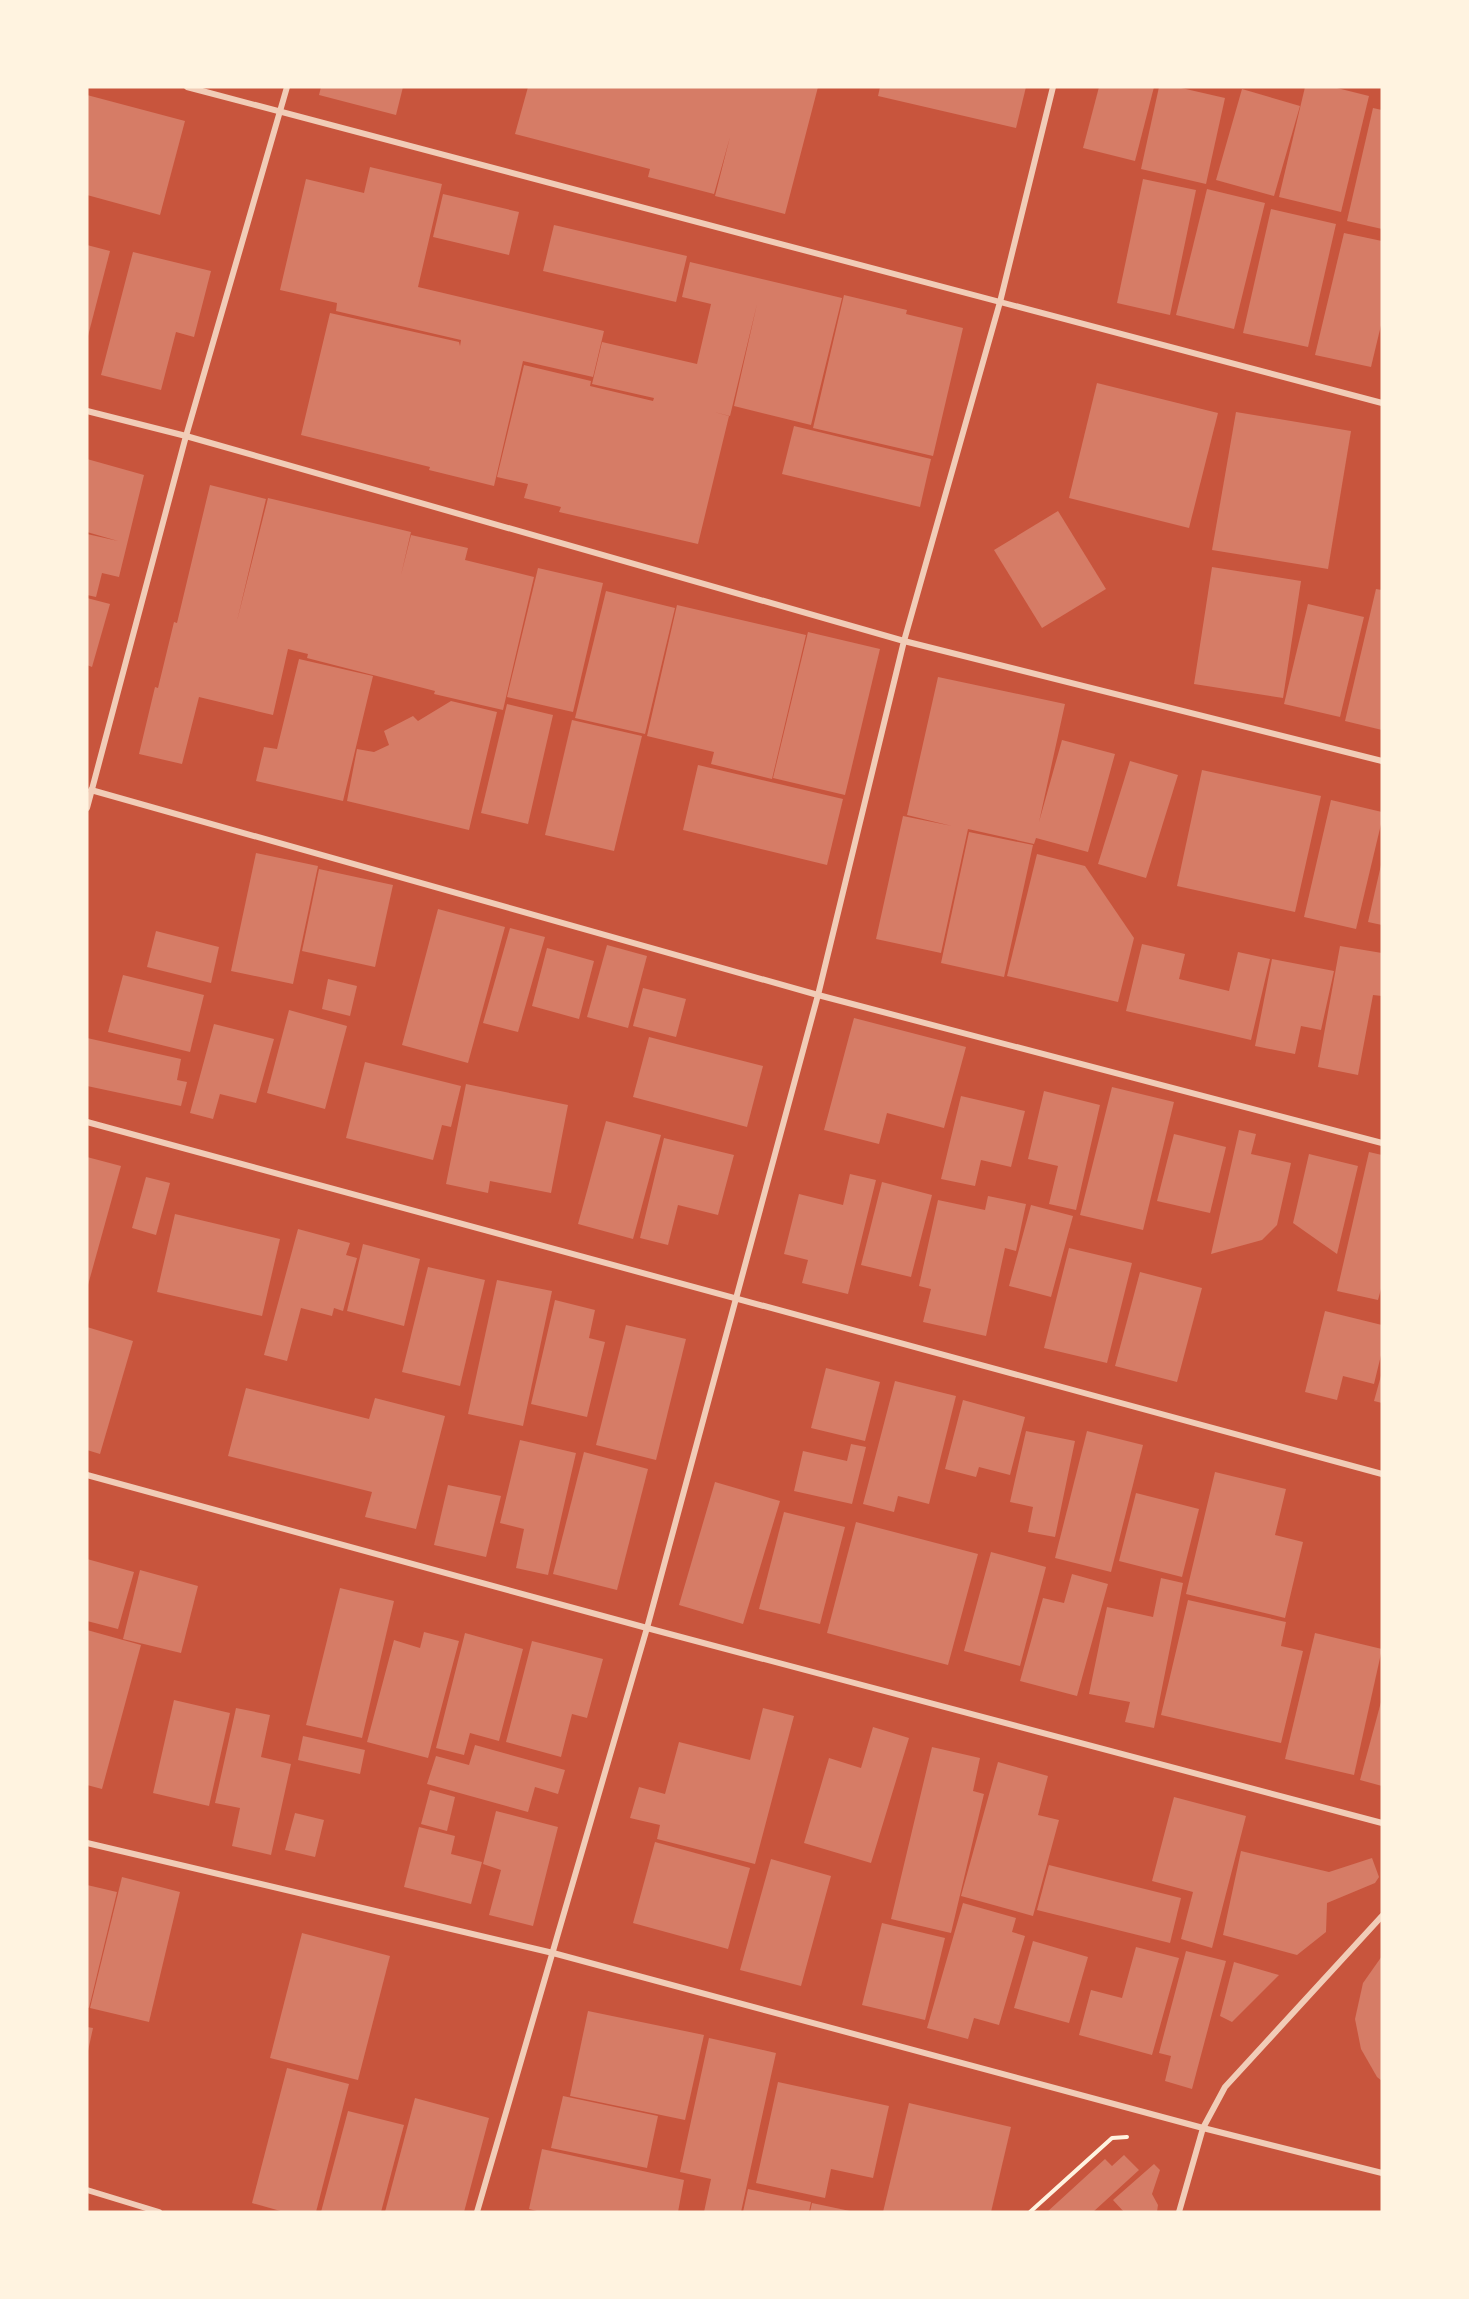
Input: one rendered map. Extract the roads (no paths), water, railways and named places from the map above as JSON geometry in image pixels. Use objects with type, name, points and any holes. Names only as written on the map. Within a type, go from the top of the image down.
[{"type":"street","points":[[188,87],[1382,403]]},
{"type":"street","points":[[87,808],[186,436],[287,87]]},
{"type":"street","points":[[477,2212],[647,1628],[818,995],[904,641],[1000,302],[1053,87]]},
{"type":"street","points":[[87,411],[186,436],[904,641],[1382,761]]},
{"type":"street","points":[[92,790],[818,995],[1382,1143]]},
{"type":"street","points":[[87,1122],[1382,1474]]},
{"type":"street","points":[[87,1475],[647,1628],[1382,1823]]},
{"type":"street","points":[[87,1843],[553,1953],[1203,2128],[1382,2173]]},
{"type":"street","points":[[1179,2212],[1203,2128],[1225,2087],[1382,1916]]},
{"type":"street","points":[[87,2190],[159,2212]]}]
